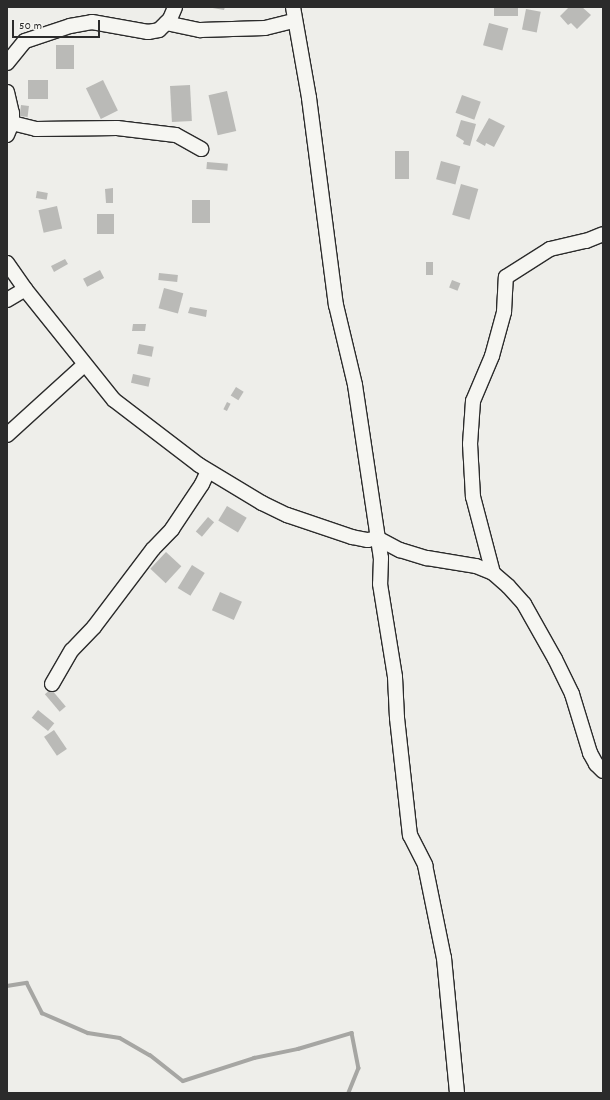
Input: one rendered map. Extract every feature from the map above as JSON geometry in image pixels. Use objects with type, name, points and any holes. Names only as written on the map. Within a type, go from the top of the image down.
[{"type":"street","points":[[7,63],[25,41],[70,26],[92,22],[148,32],[159,30],[166,23],[175,7]]},
{"type":"street","points":[[166,23],[200,30],[265,28],[293,14],[309,98],[336,305],[355,385],[380,558],[380,584],[395,677],[397,718],[410,835],[425,866],[444,958],[457,1093]]},
{"type":"street","points":[[7,92],[11,107],[9,129],[117,128],[176,135],[201,148]]},
{"type":"street","points":[[493,573],[473,497],[470,444],[473,401],[492,356],[504,312],[506,277],[550,249],[586,241],[603,234]]},
{"type":"street","points":[[7,263],[25,289],[114,400],[208,471],[262,503],[287,515],[352,536],[368,540],[377,538],[400,550],[427,558],[476,566],[493,573],[508,586],[524,604],[539,629],[572,694],[590,753],[596,764],[603,771]]},
{"type":"street","points":[[7,300],[25,289]]},
{"type":"street","points":[[7,435],[85,364]]},
{"type":"street","points":[[52,684],[72,650],[94,627],[153,549],[172,529],[202,484],[208,471]]},
{"type":"building","points":[[207,7],[225,7],[224,10]]},
{"type":"building","points":[[494,7],[518,7],[518,16],[494,16]]},
{"type":"building","points":[[569,7],[582,7],[591,15],[577,29],[571,23],[568,25],[560,16]]},
{"type":"building","points":[[526,9],[541,12],[537,32],[522,30]]},
{"type":"building","points":[[489,23],[508,28],[502,50],[483,45]]},
{"type":"building","points":[[56,45],[74,45],[74,69],[56,69]]},
{"type":"building","points":[[28,80],[48,80],[48,99],[28,99]]},
{"type":"building","points":[[103,80],[118,111],[101,119],[86,88]]},
{"type":"building","points":[[190,85],[192,121],[172,122],[170,86]]},
{"type":"building","points":[[227,91],[236,131],[218,135],[208,95]]},
{"type":"building","points":[[462,95],[481,102],[474,120],[456,113]]},
{"type":"building","points":[[21,105],[29,106],[28,117],[20,116]]},
{"type":"building","points":[[489,118],[505,126],[494,147],[486,143],[485,146],[476,141]]},
{"type":"building","points":[[461,120],[476,124],[470,146],[463,144],[464,141],[456,136]]},
{"type":"building","points":[[395,151],[409,151],[409,179],[395,179]]},
{"type":"building","points":[[441,161],[460,166],[455,185],[436,179]]},
{"type":"building","points":[[207,162],[228,164],[227,171],[206,169]]},
{"type":"building","points":[[461,184],[478,189],[469,220],[452,215]]},
{"type":"building","points":[[113,188],[113,203],[106,203],[105,189]]},
{"type":"building","points":[[37,191],[48,193],[47,200],[36,198]]},
{"type":"building","points":[[192,200],[210,200],[210,223],[192,223]]},
{"type":"building","points":[[57,206],[62,228],[44,233],[38,210]]},
{"type":"building","points":[[97,214],[114,214],[114,234],[97,234]]},
{"type":"building","points":[[65,259],[68,264],[54,272],[51,266]]},
{"type":"building","points":[[426,262],[433,262],[433,275],[426,275]]},
{"type":"building","points":[[100,270],[104,278],[87,287],[83,279]]},
{"type":"building","points":[[159,273],[178,275],[177,282],[158,280]]},
{"type":"building","points":[[452,280],[460,283],[458,291],[449,287]]},
{"type":"building","points":[[164,288],[183,293],[178,313],[159,308]]},
{"type":"building","points":[[190,307],[207,310],[206,317],[188,313]]},
{"type":"building","points":[[133,324],[146,324],[145,331],[132,331]]},
{"type":"building","points":[[139,344],[154,347],[152,357],[137,354]]},
{"type":"building","points":[[133,374],[151,378],[149,387],[131,383]]},
{"type":"building","points":[[236,387],[244,392],[238,400],[231,395]]},
{"type":"building","points":[[227,402],[231,404],[227,411],[223,409]]},
{"type":"building","points":[[227,506],[247,518],[238,532],[218,521]]},
{"type":"building","points":[[208,517],[214,522],[202,537],[196,532]]},
{"type":"building","points":[[166,552],[181,566],[166,583],[150,569]]},
{"type":"building","points":[[192,565],[205,573],[190,596],[178,588]]},
{"type":"building","points":[[220,592],[242,602],[234,620],[212,610]]},
{"type":"building","points":[[51,689],[66,707],[60,712],[45,694]]},
{"type":"building","points":[[38,710],[54,723],[48,731],[32,718]]},
{"type":"building","points":[[54,730],[67,749],[57,756],[44,737]]},
{"type":"waterway","points":[[7,986],[27,983],[42,1013],[88,1033],[120,1038],[150,1055],[183,1081],[254,1058],[298,1049],[352,1033],[359,1068],[349,1093]]}]
